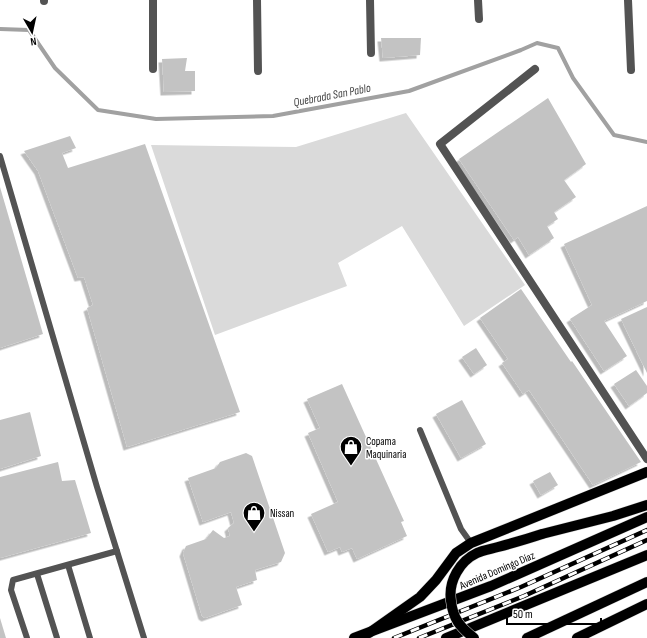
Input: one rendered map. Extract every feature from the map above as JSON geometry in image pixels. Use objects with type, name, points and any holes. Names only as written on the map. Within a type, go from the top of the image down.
[{"type":"main road","points":[[369,633],[420,597],[436,580],[456,553],[471,543],[647,472]]},
{"type":"main road","points":[[474,638],[458,624],[452,609],[450,596],[453,581],[458,568],[465,560],[478,552],[613,516],[647,505]]},
{"type":"main road","name":"Avenida Domingo Díaz","points":[[354,638],[491,586],[647,517]]},
{"type":"main road","points":[[446,638],[647,555]]},
{"type":"main road","points":[[527,638],[647,582]]},
{"type":"main road","points":[[578,638],[647,604]]},
{"type":"street","points":[[153,0],[153,69]]},
{"type":"street","points":[[257,0],[258,71]]},
{"type":"street","points":[[370,0],[371,52]]},
{"type":"street","points":[[478,0],[479,19]]},
{"type":"street","points":[[628,0],[631,70]]},
{"type":"street","points":[[535,69],[440,144],[647,459]]},
{"type":"lane","points":[[0,156],[97,487],[144,638]]},
{"type":"lane","points":[[420,430],[462,528],[471,543]]},
{"type":"lane","points":[[27,638],[11,590],[13,580],[117,551]]},
{"type":"lane","points":[[68,565],[90,638]]},
{"type":"lane","points":[[37,574],[57,638]]},
{"type":"shaded area","points":[[406,113],[525,285],[464,326],[402,226],[338,263],[347,286],[215,335],[151,145],[296,147]]},
{"type":"building","points":[[381,38],[421,38],[420,55],[383,58]]},
{"type":"building","points":[[187,58],[185,71],[195,71],[195,91],[164,92],[162,59]]},
{"type":"building","points":[[548,98],[586,164],[564,180],[576,197],[554,212],[558,219],[547,226],[554,238],[529,255],[518,237],[514,240],[459,159]]},
{"type":"building","points":[[70,136],[76,148],[62,153],[68,168],[145,144],[240,412],[127,447],[87,308],[93,305],[84,277],[78,278],[38,171],[24,151]]},
{"type":"building","points":[[0,187],[43,334],[0,348]]},
{"type":"building","points":[[647,206],[647,301],[604,321],[627,356],[604,371],[570,319],[592,305],[564,244]]},
{"type":"building","points":[[521,289],[641,462],[593,485],[529,390],[523,394],[502,363],[508,359],[480,318]]},
{"type":"building","points":[[647,307],[647,373],[621,319]]},
{"type":"building","points":[[476,348],[487,365],[474,374],[462,357]]},
{"type":"building","points":[[636,370],[647,386],[647,393],[629,406],[614,384]]},
{"type":"building","name":"Copama Maquinaria","points":[[342,384],[404,521],[401,522],[407,536],[357,559],[352,548],[342,552],[340,547],[328,552],[311,514],[338,502],[308,433],[320,428],[307,399]]},
{"type":"building","points":[[462,400],[486,444],[461,458],[436,414]]},
{"type":"building","points":[[30,412],[41,456],[0,469],[0,420]]},
{"type":"building","name":"Nissan","points":[[246,453],[252,456],[285,553],[281,562],[255,570],[257,580],[236,587],[242,605],[205,618],[202,616],[183,553],[186,546],[206,539],[213,530],[224,538],[230,536],[228,528],[234,523],[231,512],[203,522],[188,478],[216,468],[220,462]]},
{"type":"building","points":[[58,462],[62,481],[75,480],[91,533],[0,558],[0,477]]},
{"type":"building","points":[[550,472],[558,485],[541,495],[533,481]]},
{"type":"building","points":[[0,618],[6,638],[0,638]]},
{"type":"waterway","name":"Quebrada San Pablo","points":[[0,29],[29,30],[55,68],[98,110],[156,119],[273,116],[409,91],[537,43],[558,48],[573,78],[614,135],[647,142]]},
{"type":"railway","points":[[394,638],[521,587],[647,530]]},
{"type":"railway","points":[[419,638],[524,596],[647,540]]},
{"type":"place","name":"Copama Maquinaria","points":[[351,466]]},
{"type":"place","name":"Nissan","points":[[254,532]]}]
